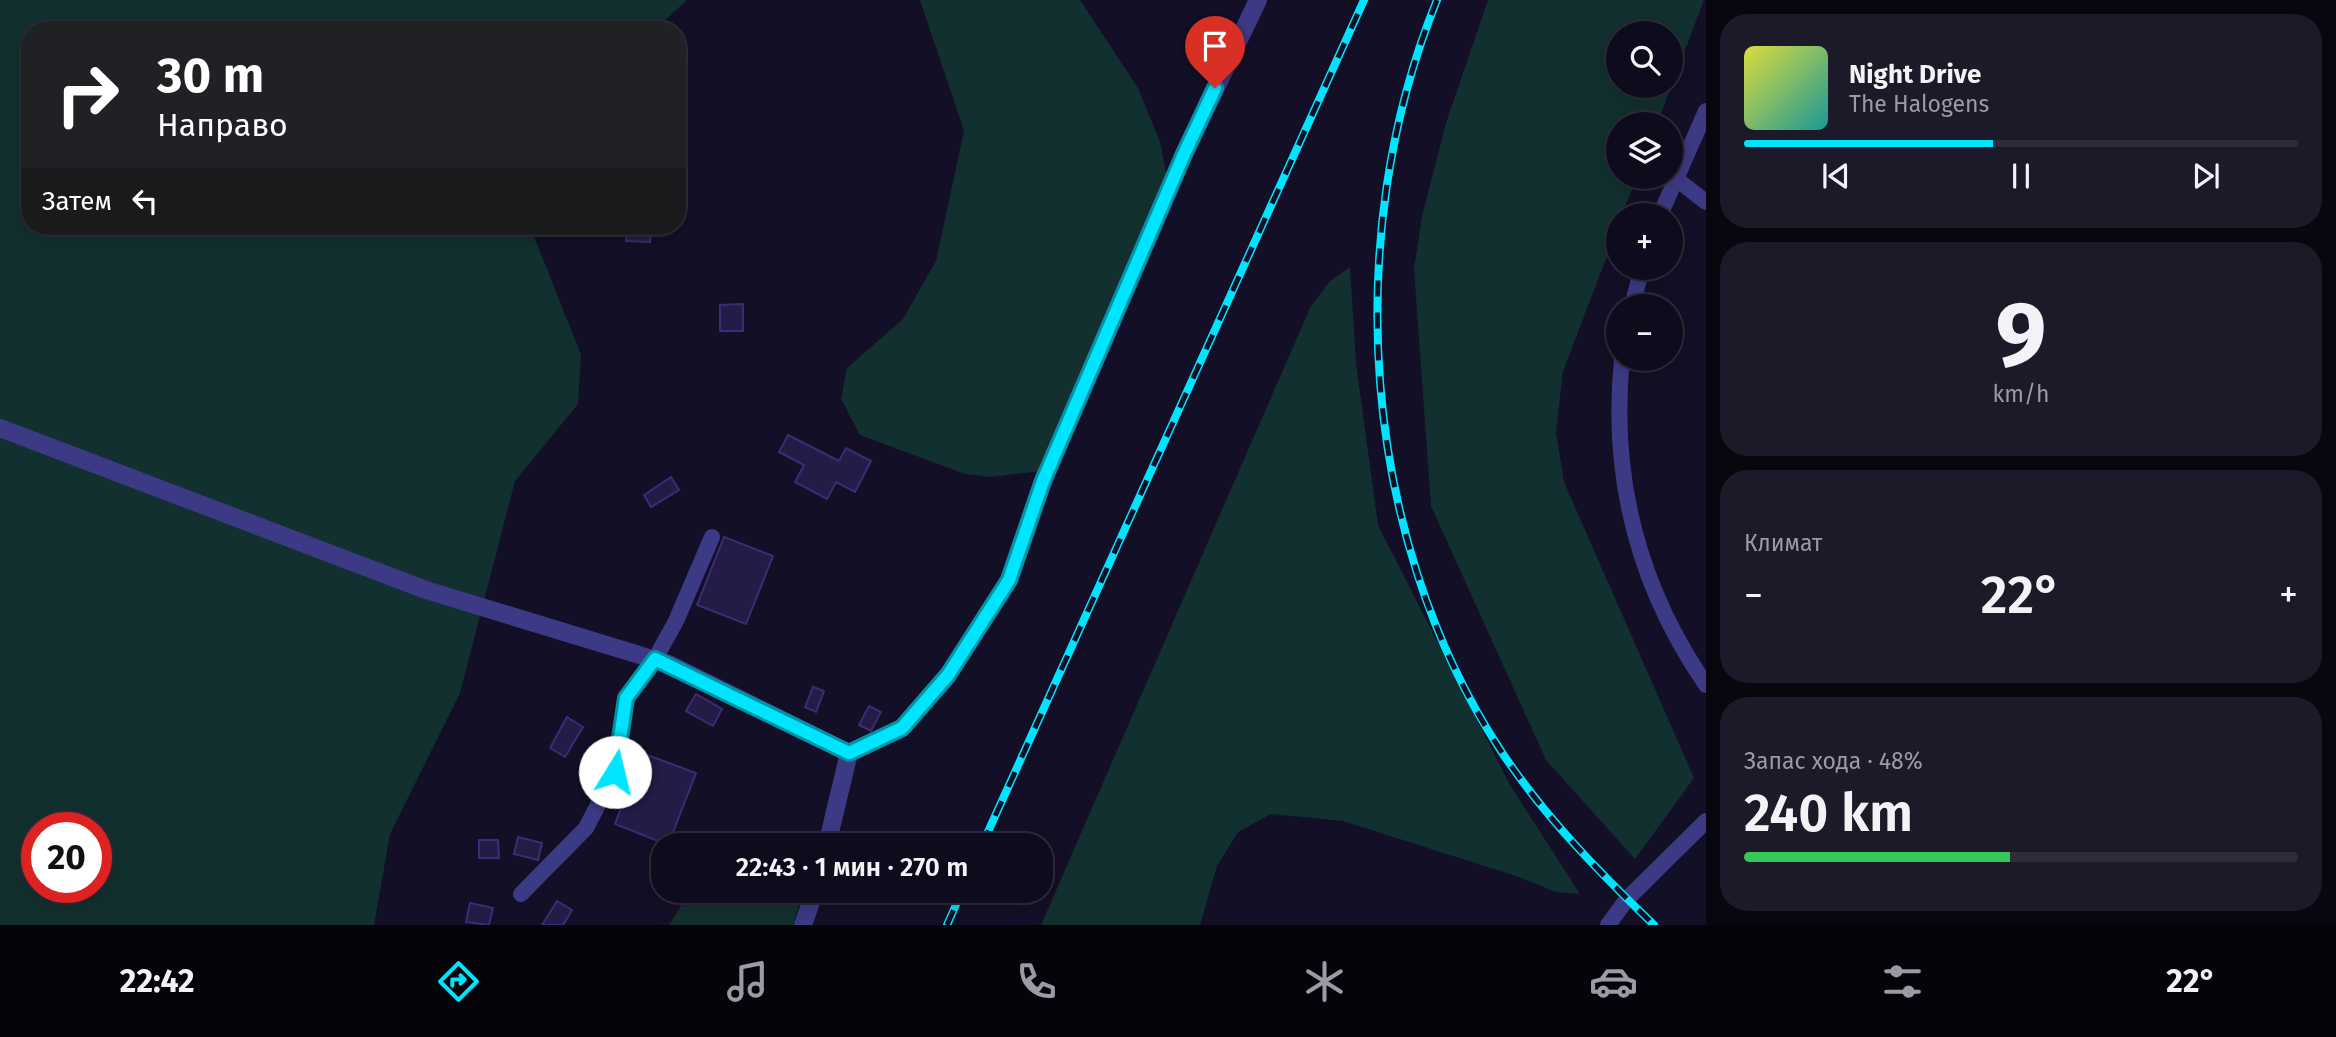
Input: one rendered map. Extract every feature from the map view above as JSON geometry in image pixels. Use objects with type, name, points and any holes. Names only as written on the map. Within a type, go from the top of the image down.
[{"type":"street","points":[[849,753],[902,728],[948,675],[1009,580],[1043,481],[1184,154],[1258,0]]},
{"type":"street","points":[[0,428],[426,590],[655,659],[849,753]]},
{"type":"street","points":[[830,833],[849,753]]},
{"type":"street","points":[[803,925],[811,903]]},
{"type":"lane","points":[[1683,161],[1706,111]]},
{"type":"lane","points":[[1683,184],[1706,202]]},
{"type":"lane","points":[[1621,371],[1618,433],[1621,472],[1633,535],[1665,620],[1706,685]]},
{"type":"lane","points":[[521,894],[586,828],[615,772],[626,698],[655,659],[676,621],[712,537]]},
{"type":"lane","points":[[1608,925],[1627,899],[1706,821]]},
{"type":"green space","points":[[0,0],[687,0],[664,21],[21,21],[21,235],[534,235],[581,355],[578,404],[515,481],[460,693],[390,834],[374,925],[0,925]]},
{"type":"green space","points":[[920,0],[1080,0],[1138,88],[1160,142],[1168,183],[1052,470],[990,477],[965,474],[860,435],[841,399],[847,368],[903,319],[936,261],[964,131]]},
{"type":"green space","points":[[1488,0],[1704,0],[1683,55],[1683,21],[1606,21],[1606,98],[1667,98],[1662,112],[1606,112],[1606,189],[1632,189],[1627,203],[1606,203],[1606,259],[1563,371],[1556,433],[1564,482],[1694,778],[1635,859],[1546,760],[1431,506],[1414,269],[1422,216],[1446,123]]},
{"type":"green space","points":[[1350,267],[1356,363],[1378,525],[1510,785],[1580,894],[1556,892],[1516,876],[1343,821],[1271,814],[1238,832],[1217,866],[1200,925],[1041,925],[1051,903],[1053,903],[1053,897],[1310,308],[1329,282]]},
{"type":"green space","points":[[683,903],[800,903],[793,925],[669,925]]},
{"type":"building","points":[[627,235],[651,235],[650,242],[626,241]]},
{"type":"building","points":[[743,304],[743,331],[720,331],[720,305]]},
{"type":"building","points":[[788,435],[839,461],[846,448],[871,461],[855,492],[836,482],[827,499],[795,482],[804,465],[779,452]]},
{"type":"building","points":[[671,477],[679,490],[651,507],[644,495]]},
{"type":"building","points":[[724,537],[773,556],[746,624],[697,605]]},
{"type":"building","points":[[813,687],[824,691],[816,712],[805,707]]},
{"type":"building","points":[[696,694],[722,709],[713,726],[686,711]]},
{"type":"building","points":[[869,706],[881,712],[871,731],[859,725]]},
{"type":"building","points":[[567,717],[583,727],[565,757],[550,748]]},
{"type":"building","points":[[642,753],[696,773],[673,833],[651,833],[651,838],[615,824]]},
{"type":"building","points":[[518,837],[542,843],[538,860],[514,854]]},
{"type":"building","points":[[479,840],[498,840],[499,858],[479,858]]},
{"type":"building","points":[[557,901],[572,910],[563,925],[542,925]]},
{"type":"building","points":[[470,903],[493,908],[489,925],[466,922]]},
{"type":"railway","points":[[987,833],[1364,0]]},
{"type":"railway","points":[[1437,0],[1406,91],[1387,187],[1378,285],[1380,383],[1393,481],[1418,576],[1454,667],[1501,751],[1535,798],[1573,842],[1654,925]]},
{"type":"railway","points":[[947,925],[957,903]]},
{"type":"route","points":[[615,772],[626,698],[655,659],[849,753],[902,728],[948,675],[1009,580],[1043,481],[1215,88]]}]
